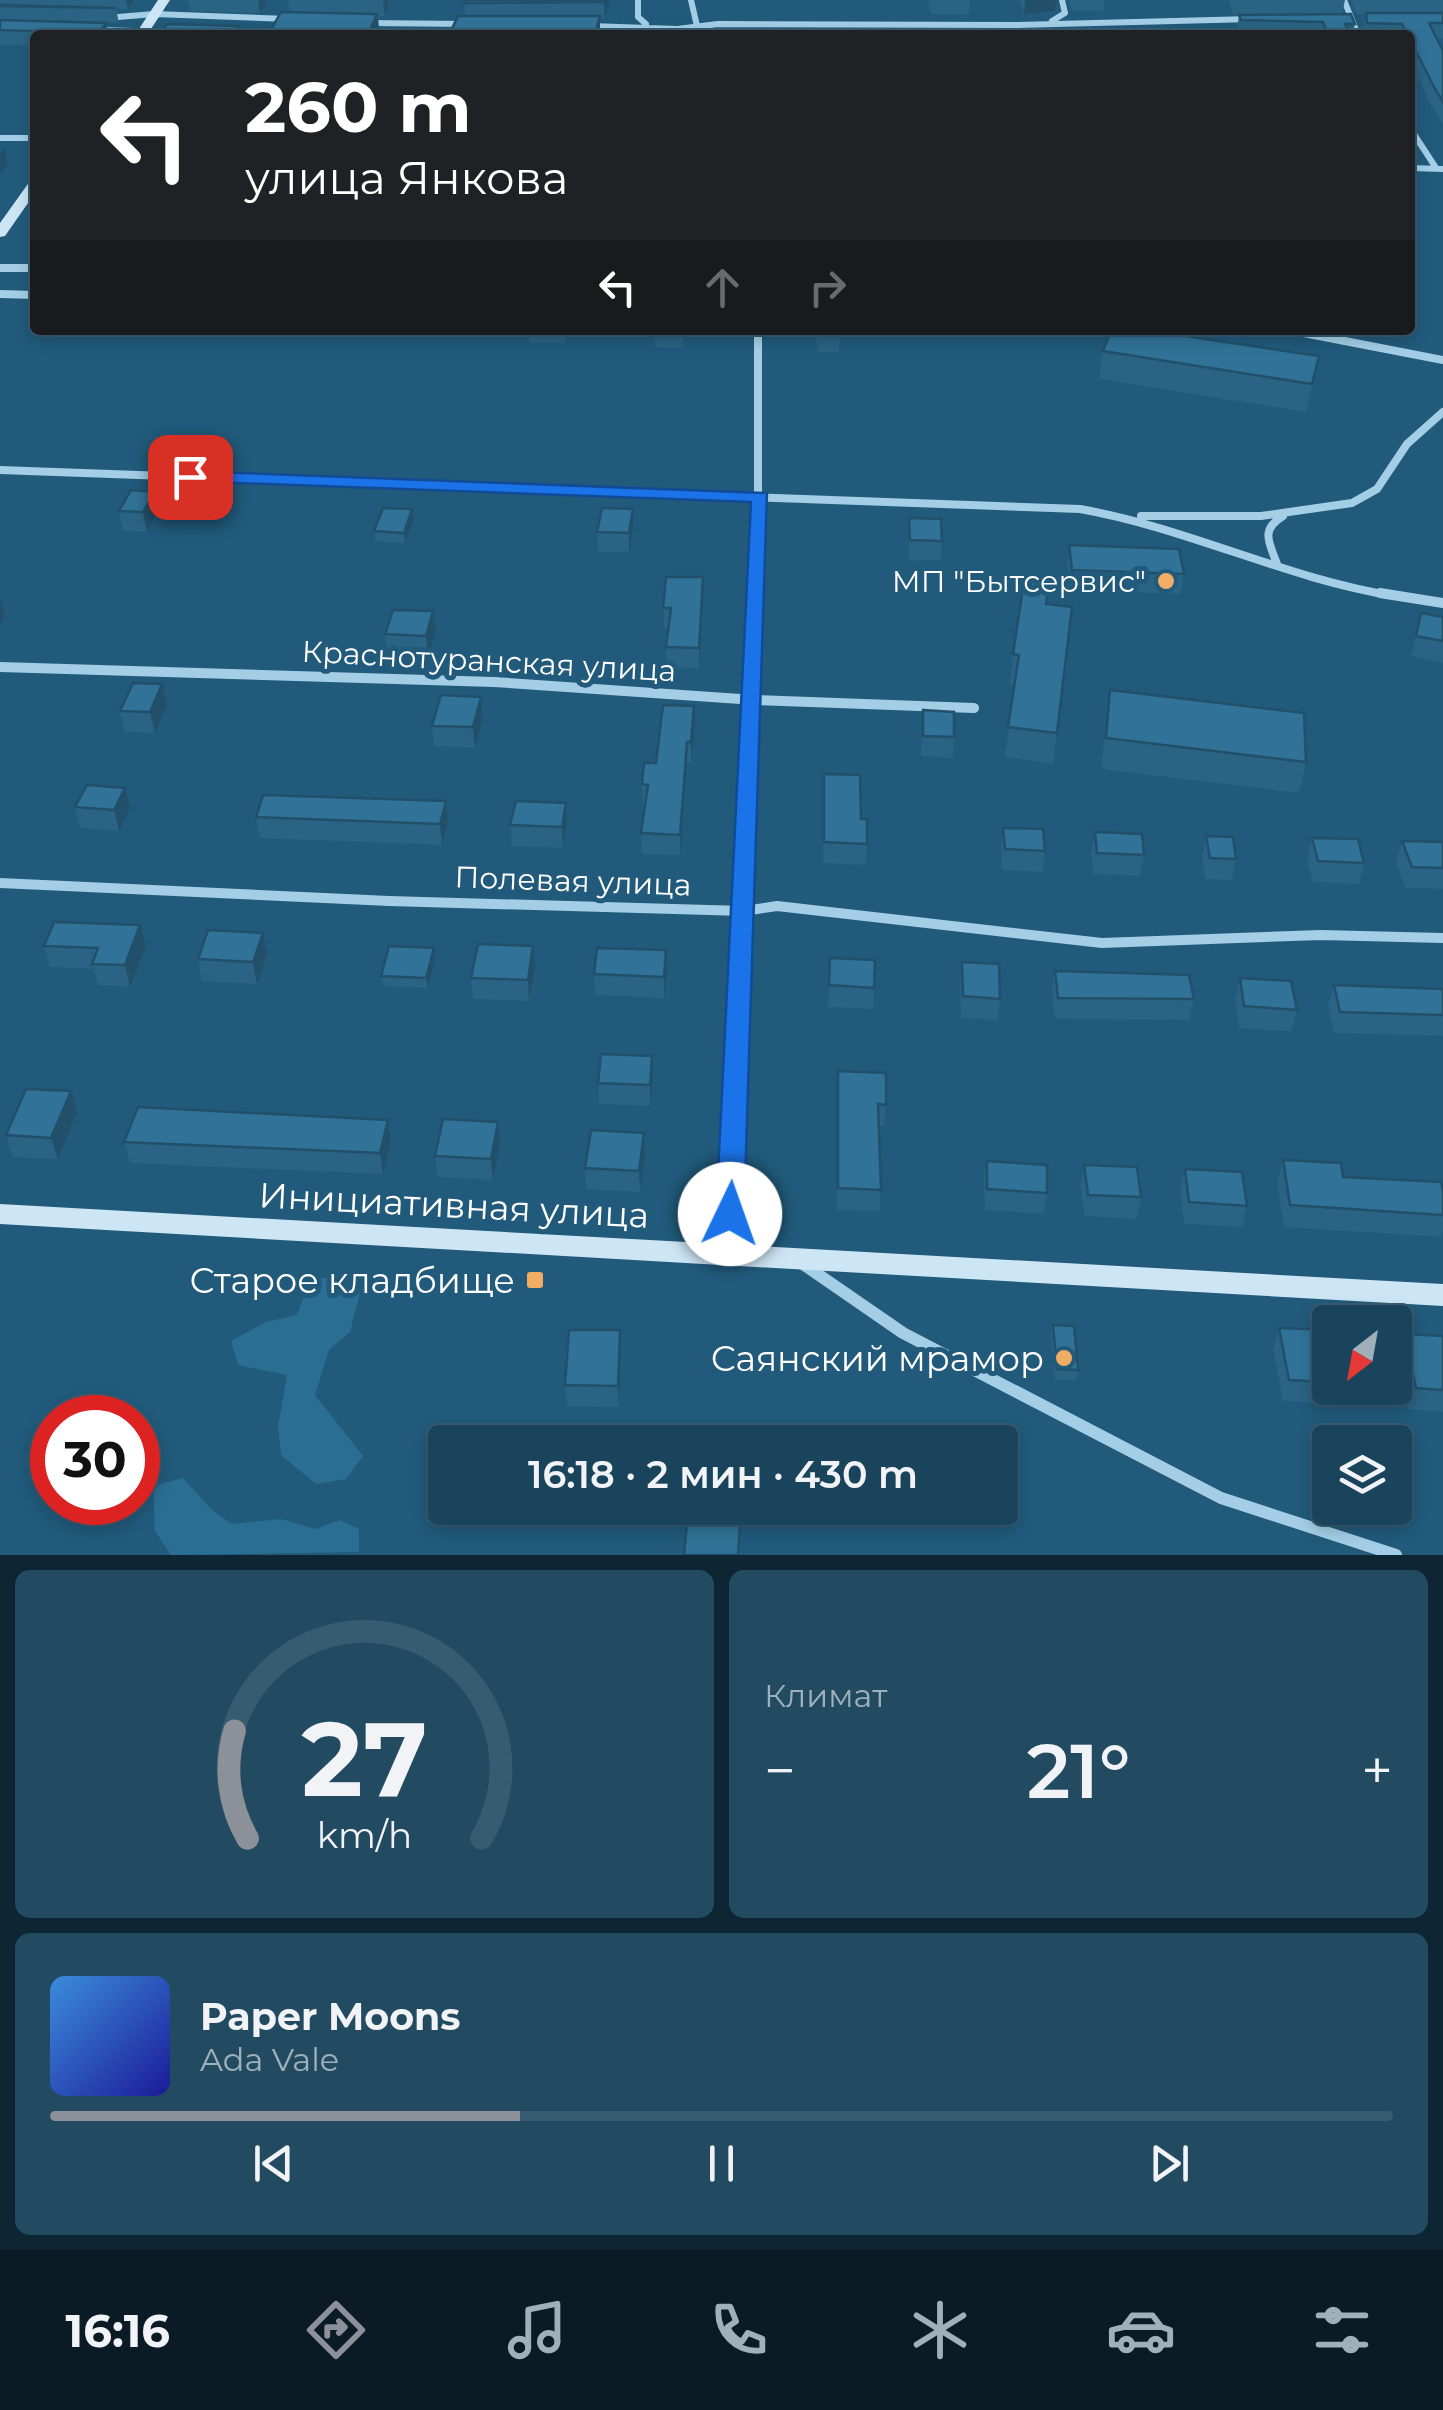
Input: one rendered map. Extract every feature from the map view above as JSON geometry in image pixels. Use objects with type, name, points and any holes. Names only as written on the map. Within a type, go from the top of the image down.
[{"type":"street","points":[[144,30],[164,0]]},
{"type":"street","points":[[638,0],[638,18],[667,30]]},
{"type":"street","points":[[691,0],[700,30]]},
{"type":"street","points":[[1048,22],[1065,13],[1062,0]]},
{"type":"street","points":[[1344,0],[1356,30]]},
{"type":"street","points":[[90,15],[118,20],[154,14],[306,20]]},
{"type":"street","points":[[578,27],[1253,20]]},
{"type":"street","points":[[1351,20],[1369,20]]},
{"type":"street","points":[[360,23],[486,25]]},
{"type":"street","points":[[644,30],[654,26]]},
{"type":"street","points":[[1415,135],[1439,169]]},
{"type":"street","points":[[0,138],[30,138]]},
{"type":"street","points":[[0,233],[30,191]]},
{"type":"street","points":[[0,268],[30,268]]},
{"type":"street","points":[[0,294],[30,295]]},
{"type":"street","points":[[734,1255],[730,1214],[761,497],[758,335]]},
{"type":"street","points":[[1314,335],[1443,360]]},
{"type":"street","points":[[1127,516],[1288,513],[1349,504],[1372,494],[1384,482],[1402,450],[1443,412]]},
{"type":"street","points":[[0,470],[1080,509],[1127,516],[1351,588],[1443,603]]},
{"type":"street","points":[[1277,564],[1266,536],[1270,524],[1288,513]]},
{"type":"street","name":"Краснотуранская улица","points":[[0,667],[494,682],[754,700],[974,708]]},
{"type":"street","name":"Полевая улица","points":[[0,882],[408,902],[744,911],[778,906],[1102,943],[1321,935],[1443,938]]},
{"type":"street","name":"Инициативная улица","points":[[0,1214],[1443,1295]]},
{"type":"street","points":[[794,1258],[904,1334],[1222,1498],[1396,1555]]},
{"type":"shaded area","points":[[336,1277],[360,1293],[350,1332],[329,1350],[315,1395],[363,1456],[346,1479],[316,1484],[281,1455],[278,1427],[287,1375],[238,1365],[231,1341],[266,1322],[297,1315],[310,1279]]},
{"type":"shaded area","points":[[183,1478],[211,1509],[232,1524],[281,1519],[315,1529],[340,1520],[359,1529],[359,1552],[171,1555],[155,1531],[155,1525],[160,1525],[160,1484]]},
{"type":"building","points":[[465,0],[605,0],[464,3]]},
{"type":"building","points":[[281,12],[377,14],[370,30],[271,30]]},
{"type":"building","points":[[1366,13],[1443,13],[1443,23],[1429,23],[1443,51],[1443,102],[1415,49],[1415,30],[1405,30],[1402,24],[1367,23]]},
{"type":"building","points":[[1351,14],[1355,24],[1345,24],[1348,30],[1326,30],[1323,22],[1241,20],[1239,15]]},
{"type":"building","points":[[458,16],[600,16],[596,30],[451,30]]},
{"type":"building","points":[[0,20],[106,23],[101,30],[0,30]]},
{"type":"building","points":[[167,24],[238,26],[235,30],[163,30]]},
{"type":"building","points":[[1109,335],[1178,335],[1319,356],[1312,384],[1103,351]]},
{"type":"building","points":[[131,490],[154,492],[143,512],[119,511]]},
{"type":"building","points":[[383,508],[412,509],[404,533],[374,531]]},
{"type":"building","points":[[602,508],[633,509],[629,533],[597,532]]},
{"type":"building","points":[[909,518],[941,519],[942,541],[910,540]]},
{"type":"building","points":[[1069,545],[1179,549],[1184,574],[1072,570]]},
{"type":"building","points":[[666,577],[703,577],[699,648],[666,647],[671,608],[663,608]]},
{"type":"building","points":[[1024,581],[1049,584],[1046,604],[1072,607],[1057,733],[1008,727],[1019,655],[1013,654]]},
{"type":"building","points":[[393,610],[433,611],[426,636],[385,634]]},
{"type":"building","points":[[1421,613],[1443,617],[1443,641],[1416,636]]},
{"type":"building","points":[[133,683],[162,684],[150,712],[120,711]]},
{"type":"building","points":[[1110,690],[1304,713],[1306,762],[1106,738]]},
{"type":"building","points":[[441,695],[481,697],[473,727],[432,726]]},
{"type":"building","points":[[663,705],[694,706],[691,742],[687,742],[680,835],[641,833],[648,785],[642,784],[644,763],[656,763]]},
{"type":"building","points":[[923,710],[954,712],[954,737],[923,736]]},
{"type":"building","points":[[824,774],[860,775],[861,819],[867,819],[867,844],[824,842]]},
{"type":"building","points":[[87,785],[125,788],[114,810],[75,807]]},
{"type":"building","points":[[263,795],[446,801],[440,824],[256,817]]},
{"type":"building","points":[[516,801],[566,803],[562,827],[510,825]]},
{"type":"building","points":[[1003,828],[1043,829],[1045,851],[1005,849]]},
{"type":"building","points":[[1095,832],[1142,834],[1144,855],[1097,853]]},
{"type":"building","points":[[1206,836],[1233,837],[1236,859],[1210,858]]},
{"type":"building","points":[[1312,838],[1358,839],[1364,863],[1318,861]]},
{"type":"building","points":[[1402,841],[1443,842],[1443,868],[1412,867]]},
{"type":"building","points":[[54,922],[140,925],[125,965],[92,964],[98,948],[44,946]]},
{"type":"building","points":[[208,930],[263,933],[253,962],[198,959]]},
{"type":"building","points":[[478,944],[533,946],[528,980],[471,978]]},
{"type":"building","points":[[389,946],[434,948],[426,978],[381,976]]},
{"type":"building","points":[[597,948],[666,950],[664,977],[594,974]]},
{"type":"building","points":[[830,958],[875,960],[874,988],[829,985]]},
{"type":"building","points":[[962,962],[999,964],[1000,999],[963,996]]},
{"type":"building","points":[[1055,971],[1189,975],[1194,999],[1058,998]]},
{"type":"building","points":[[1240,978],[1291,981],[1297,1010],[1244,1006]]},
{"type":"building","points":[[1334,985],[1443,989],[1443,1015],[1340,1012]]},
{"type":"building","points":[[601,1054],[652,1056],[650,1085],[598,1083]]},
{"type":"building","points":[[838,1071],[886,1073],[886,1105],[878,1104],[881,1190],[838,1188]]},
{"type":"building","points":[[26,1089],[71,1091],[51,1138],[6,1135]]},
{"type":"building","points":[[138,1107],[388,1120],[380,1153],[124,1142]]},
{"type":"building","points":[[443,1119],[498,1122],[491,1159],[435,1156]]},
{"type":"building","points":[[591,1130],[644,1133],[639,1171],[585,1168]]},
{"type":"building","points":[[1283,1160],[1341,1163],[1343,1177],[1441,1182],[1443,1215],[1290,1205]]},
{"type":"building","points":[[987,1161],[1047,1165],[1047,1193],[987,1189]]},
{"type":"building","points":[[1084,1165],[1137,1167],[1141,1197],[1088,1195]]},
{"type":"building","points":[[1185,1169],[1242,1172],[1247,1206],[1189,1202]]},
{"type":"building","name":"Саянский мрамор","points":[[1053,1325],[1074,1326],[1078,1370],[1057,1369]]},
{"type":"building","points":[[1279,1328],[1312,1329],[1312,1381],[1289,1380]]},
{"type":"building","points":[[569,1330],[620,1330],[618,1386],[565,1385]]},
{"type":"building","points":[[1412,1334],[1443,1336],[1443,1390],[1416,1388]]},
{"type":"building","points":[[687,1525],[740,1525],[738,1555],[684,1555]]},
{"type":"place","name":"МП \"Бытсервис\"","points":[[1166,581]]},
{"type":"place","name":"Старое кладбище","points":[[535,1280]]},
{"type":"place","name":"Саянский мрамор","points":[[1064,1358]]},
{"type":"route","points":[[190,477],[761,497],[730,1214]]}]
